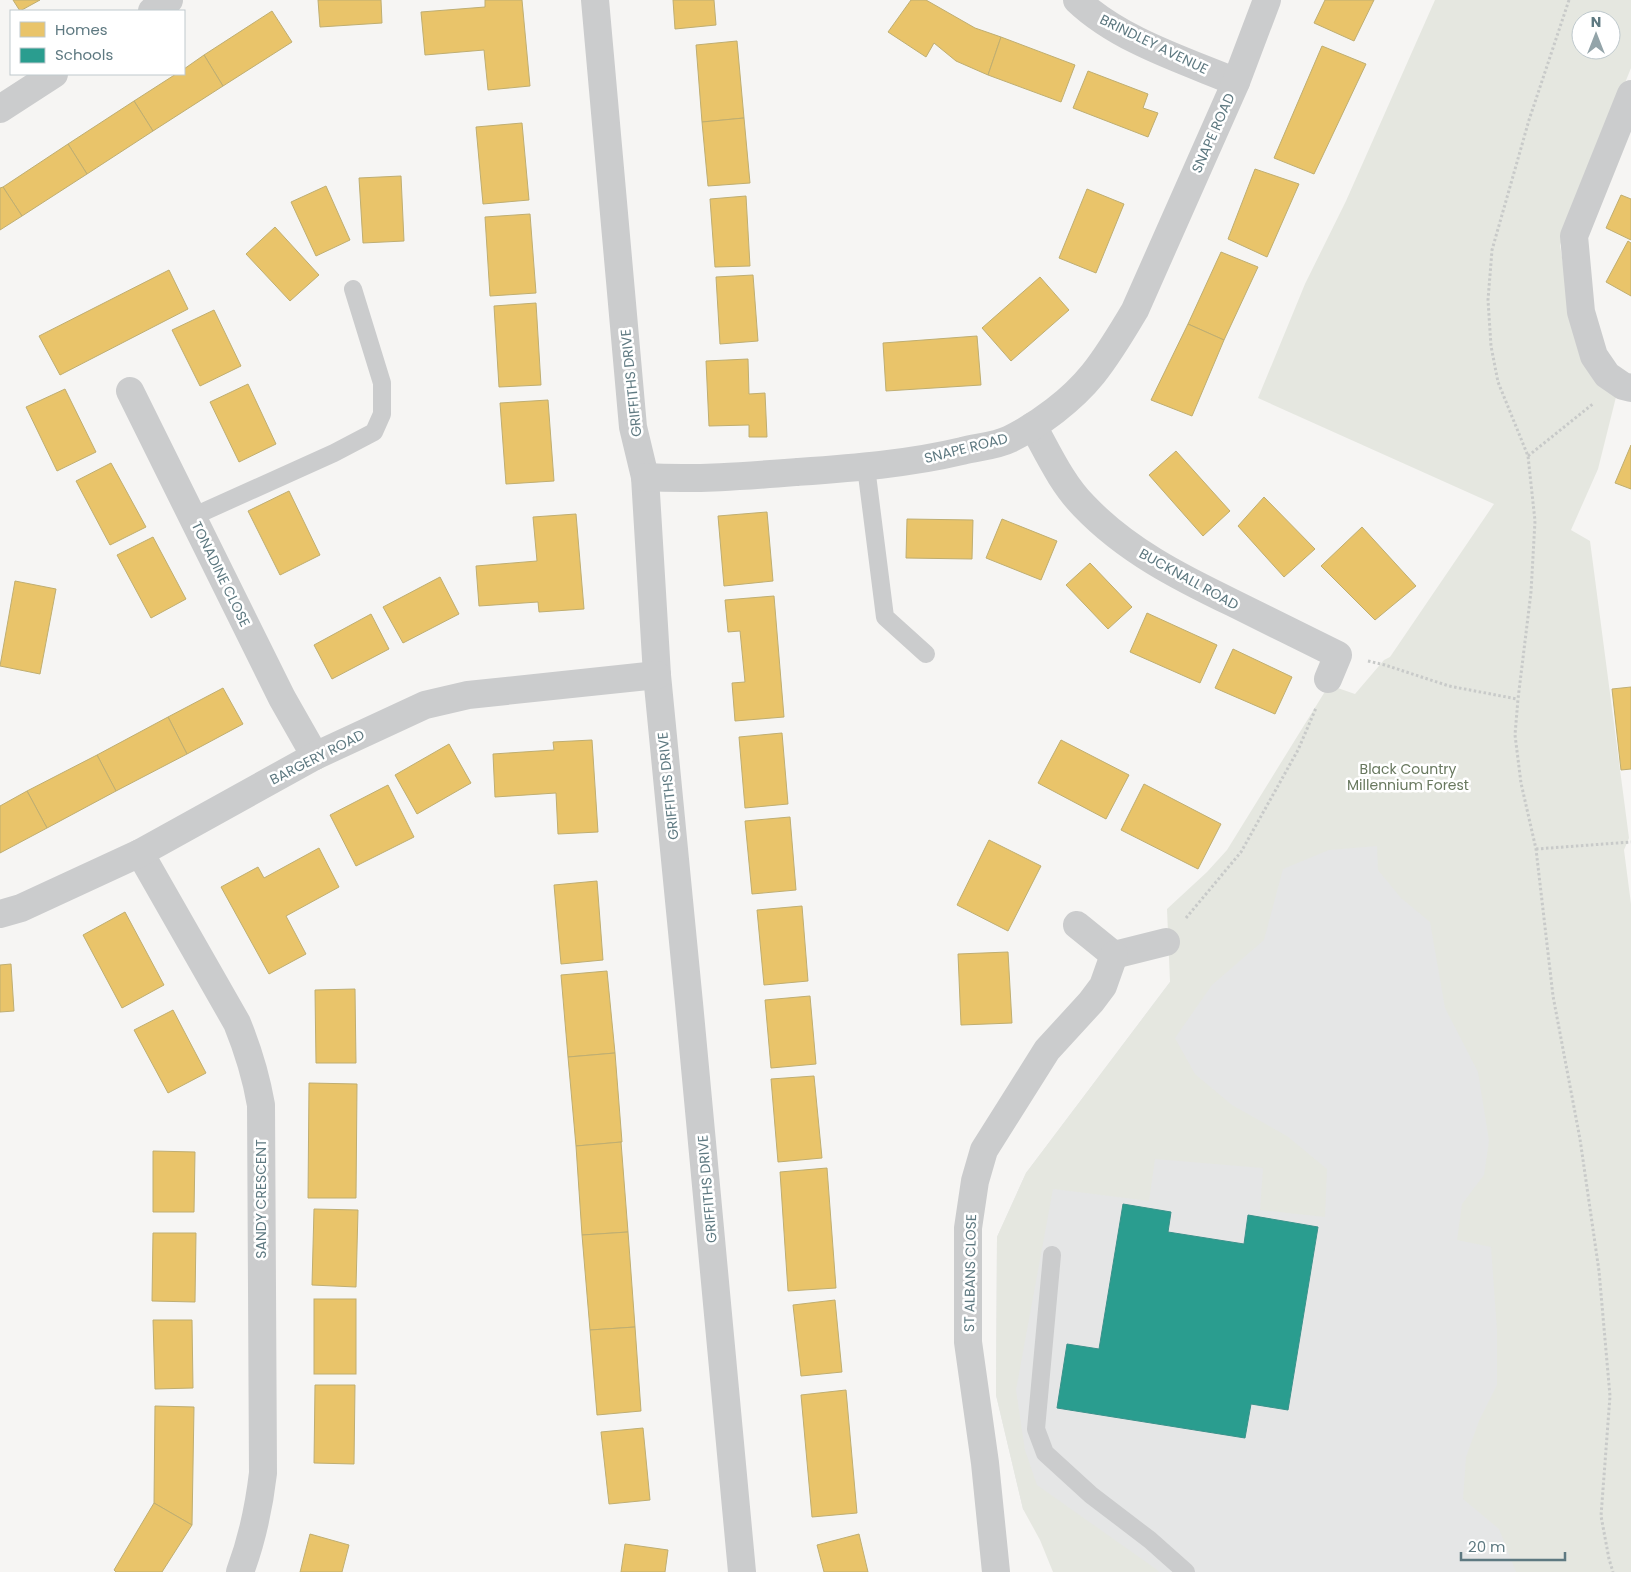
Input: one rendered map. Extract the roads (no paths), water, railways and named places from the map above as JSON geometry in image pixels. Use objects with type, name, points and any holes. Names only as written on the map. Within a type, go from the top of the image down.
[{"type":"street","points":[[154,10],[169,0]]},
{"type":"street","name":"GRIFFITHS DRIVE","points":[[595,0],[633,427],[645,477],[657,675],[742,1572]]},
{"type":"street","name":"BRINDLEY AVENUE","points":[[1077,0],[1091,13],[1122,32],[1166,53],[1236,82]]},
{"type":"street","name":"SNAPE ROAD","points":[[645,477],[684,479],[866,467],[931,458],[1008,440],[1033,426],[1068,399],[1092,375],[1115,343],[1135,310],[1236,82],[1268,0]]},
{"type":"street","points":[[4,97],[52,75]]},
{"type":"street","points":[[1631,94],[1574,236],[1582,312],[1594,356],[1607,375],[1623,386],[1631,388]]},
{"type":"street","name":"TONADINE CLOSE","points":[[130,391],[282,698],[315,756]]},
{"type":"street","name":"BUCKNALL ROAD","points":[[1033,426],[1061,475],[1082,505],[1108,529],[1136,550],[1333,667]]},
{"type":"street","name":"BARGERY ROAD","points":[[0,914],[21,908],[140,853],[315,756],[425,705],[468,694],[657,675]]},
{"type":"street","name":"SANDY CRESCENT","points":[[140,853],[236,1023],[248,1048],[260,1105],[263,1473],[260,1503],[248,1550],[240,1572]]},
{"type":"street","points":[[1077,925],[1114,955],[1166,942]]},
{"type":"street","name":"ST ALBANS CLOSE","points":[[996,1572],[985,1463],[968,1342],[968,1228],[975,1181],[984,1150],[1047,1050],[1091,1002],[1103,986],[1114,955]]},
{"type":"lane","points":[[192,518],[334,453],[374,432],[382,414],[382,383],[353,289]]},
{"type":"lane","points":[[866,467],[886,617],[926,654]]},
{"type":"lane","points":[[1052,1255],[1036,1429],[1045,1453],[1091,1495],[1150,1540],[1186,1572]]},
{"type":"park label","name":"Black Country Millennium Forest","points":[[1408,778]]}]
